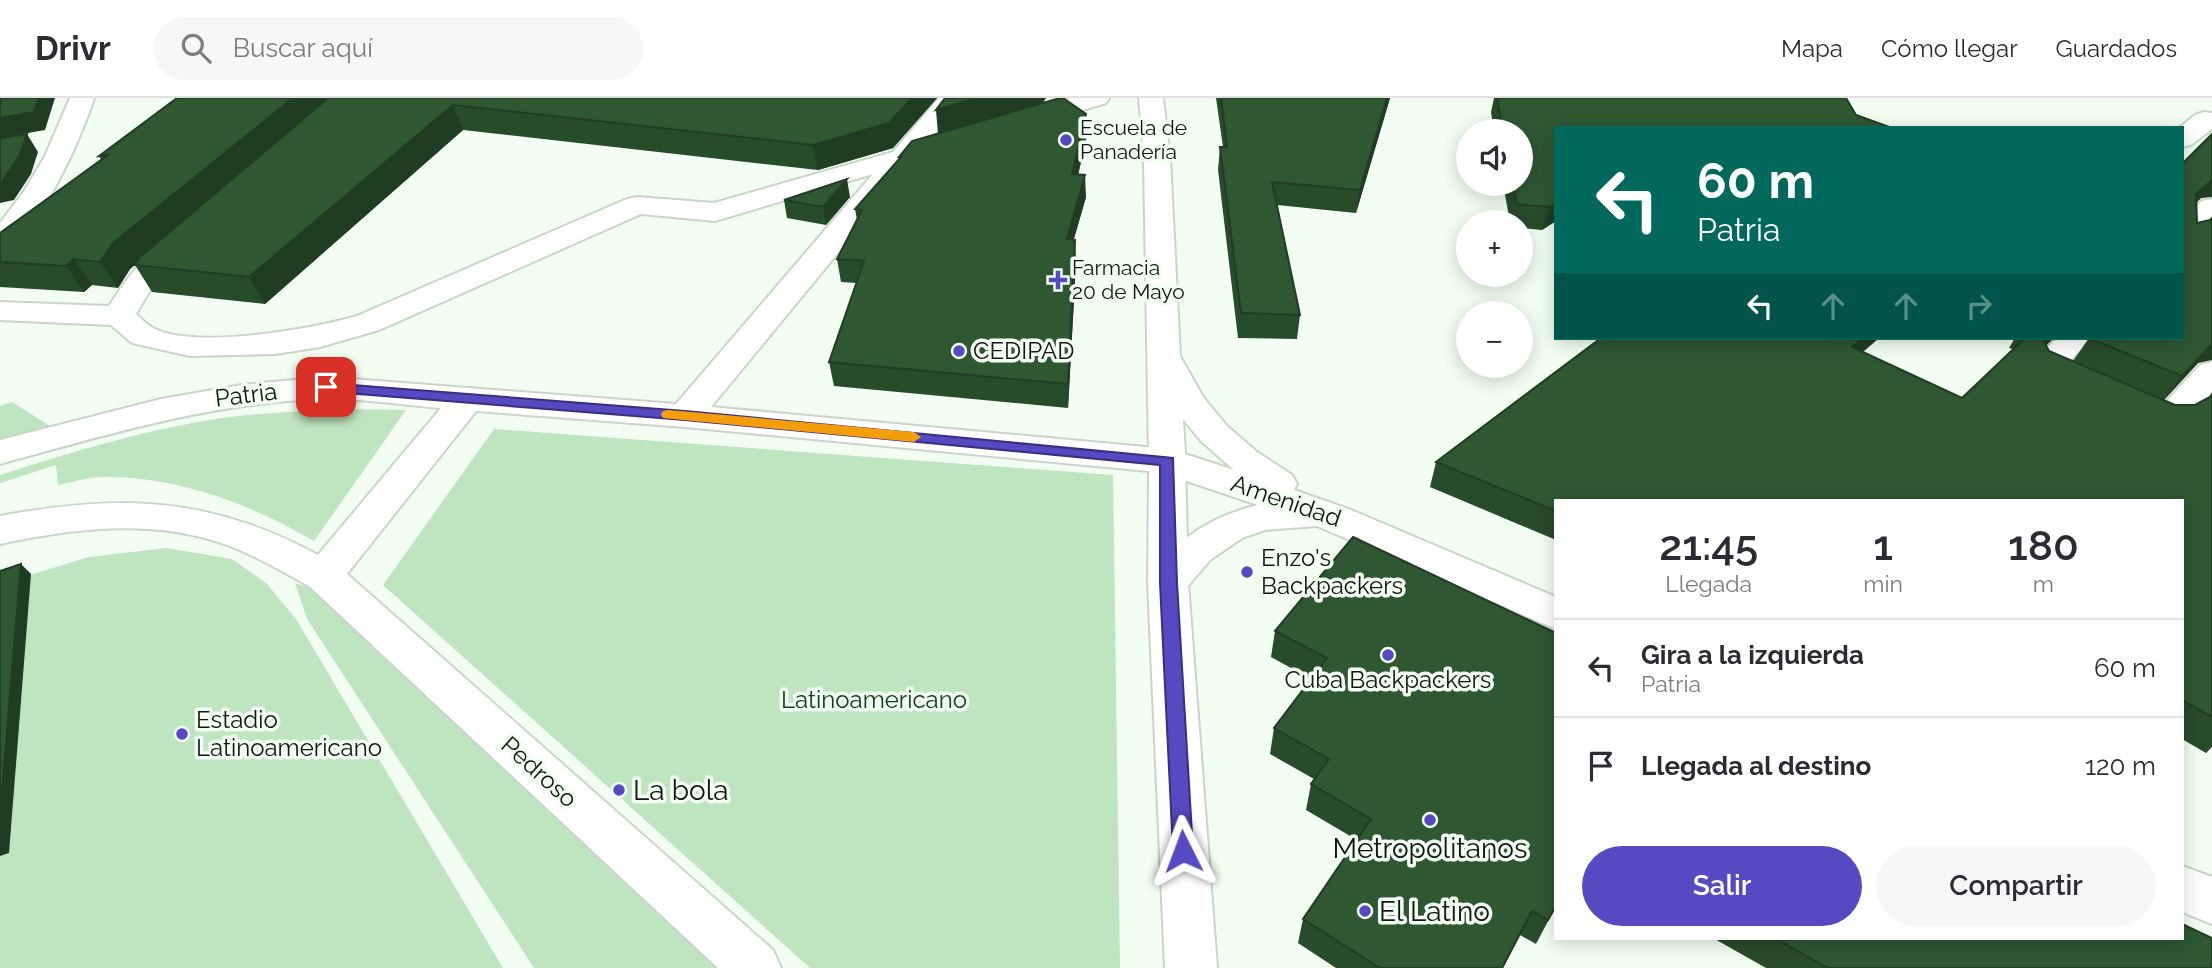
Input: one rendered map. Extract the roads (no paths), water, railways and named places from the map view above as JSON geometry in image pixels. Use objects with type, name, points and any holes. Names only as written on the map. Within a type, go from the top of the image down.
[{"type":"street","points":[[0,241],[24,214],[71,135],[82,98]]},
{"type":"street","points":[[685,416],[952,98]]},
{"type":"street","points":[[1006,126],[1097,98]]},
{"type":"street","points":[[1151,98],[1157,158],[1164,350],[1168,583],[1191,968]]},
{"type":"street","points":[[2184,138],[2208,120]]},
{"type":"street","points":[[35,141],[71,135]]},
{"type":"street","points":[[0,311],[119,316],[143,336],[190,346],[275,344],[320,337],[368,323],[637,205],[715,212],[967,138]]},
{"type":"street","points":[[2184,233],[2212,207]]},
{"type":"street","points":[[119,316],[143,277],[206,223]]},
{"type":"street","points":[[2074,340],[2046,366],[2169,419],[2212,372]]},
{"type":"street","points":[[1164,350],[1183,393],[1221,443],[1247,464],[1338,519]]},
{"type":"street","name":"Patria","points":[[0,452],[144,412],[203,400],[275,390],[326,387],[685,416],[1167,461]]},
{"type":"street","points":[[0,530],[51,519],[106,513],[151,514],[189,520],[245,536],[282,551],[323,576],[467,399]]},
{"type":"street","name":"Amenidad","points":[[1167,461],[1338,519],[1554,613]]},
{"type":"street","points":[[1168,583],[1198,547],[1235,525],[1288,514],[1338,519]]},
{"type":"street","name":"Pedroso","points":[[323,576],[755,968]]},
{"type":"street","points":[[2184,889],[2212,901]]},
{"type":"place","name":"Escuela de Panadería","points":[[1066,140]]},
{"type":"place","name":"Farmacia 20 de Mayo","points":[[1058,280]]},
{"type":"place","name":"CEDIPAD","points":[[959,351]]},
{"type":"place","name":"Enzo's Backpackers","points":[[1247,572]]},
{"type":"place","name":"Cuba Backpackers","points":[[1388,655]]},
{"type":"place","name":"Estadio Latinoamericano","points":[[182,734]]},
{"type":"place","name":"La bola","points":[[619,790]]},
{"type":"place","name":"Metropolitanos","points":[[1430,820]]},
{"type":"place","name":"El Latino","points":[[1365,911]]},
{"type":"park label","name":"Latinoamericano","points":[[874,700]]}]
